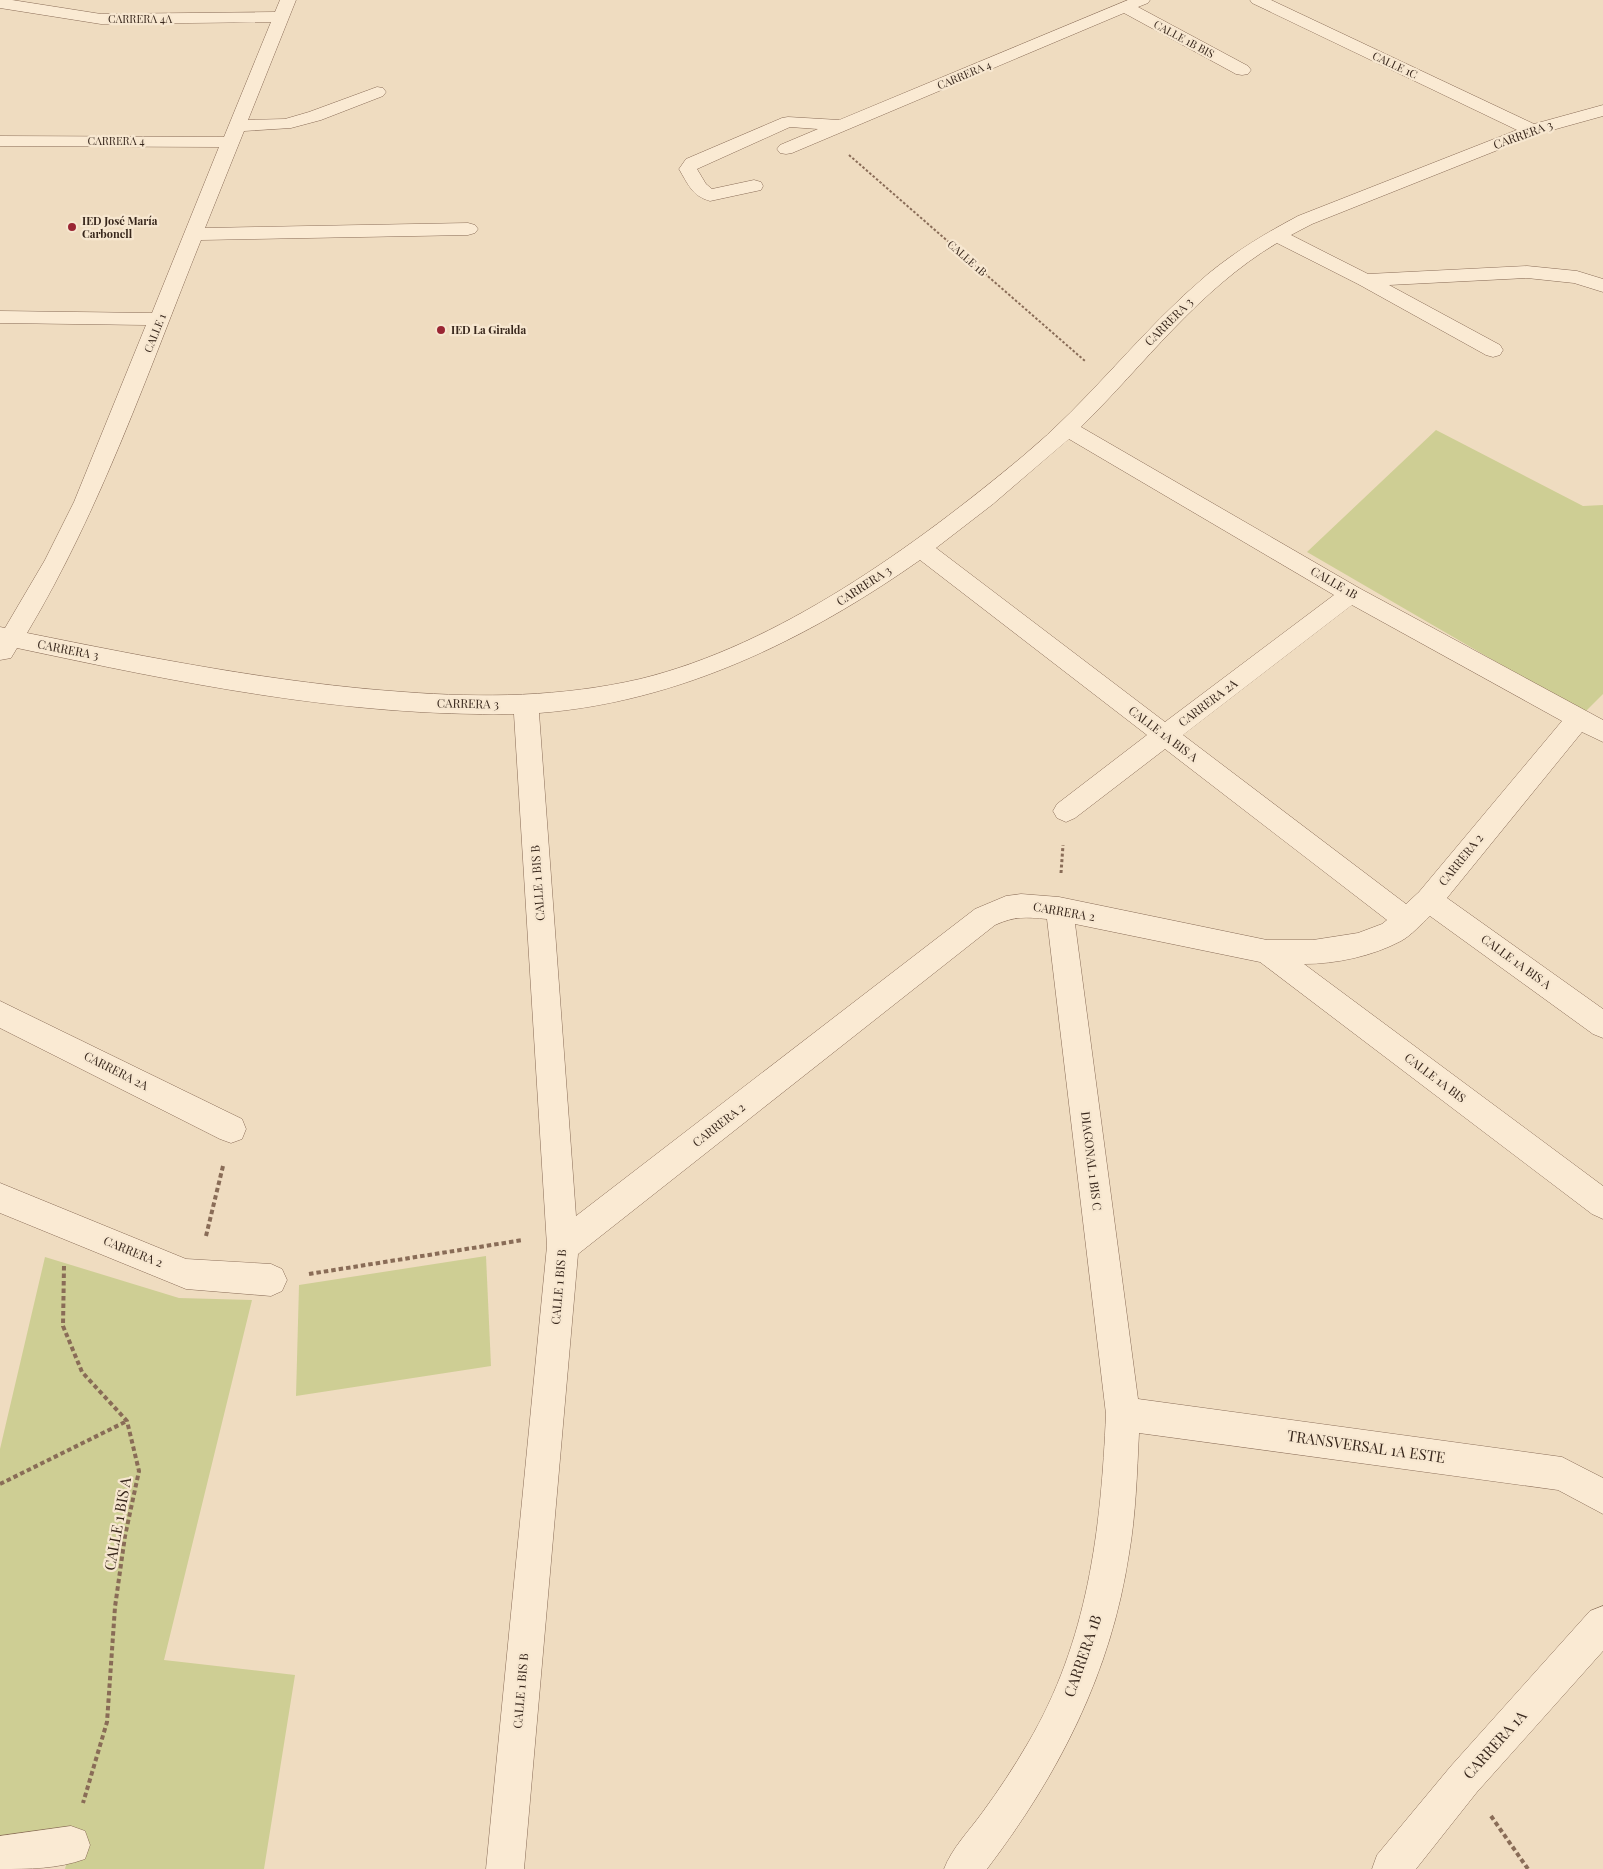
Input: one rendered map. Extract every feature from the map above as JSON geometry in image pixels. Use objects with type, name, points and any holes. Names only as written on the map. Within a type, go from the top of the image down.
[{"type":"street","name":"CARRERA 4","points":[[786,149],[1113,8],[1142,0]]},
{"type":"street","name":"CALLE 1C","points":[[1258,0],[1532,130]]},
{"type":"street","name":"CARRERA 4A","points":[[0,3],[27,3],[101,19],[284,8]]},
{"type":"street","name":"CALLE 1","points":[[4,643],[31,608],[69,537],[110,443],[195,234],[284,8]]},
{"type":"street","name":"CALLE 1B BIS","points":[[1113,8],[1242,70]]},
{"type":"street","name":"CARRERA 4","points":[[0,140],[235,134],[316,116],[377,92]]},
{"type":"street","name":"CARRERA 3","points":[[4,643],[279,689],[380,701],[474,705],[526,705],[580,700],[639,688],[693,671],[745,651],[837,604],[920,548],[1007,480],[1067,429],[1180,310],[1206,286],[1250,251],[1275,235],[1320,213],[1532,130],[1603,110]]},
{"type":"street","points":[[754,186],[710,195],[705,194],[701,191],[688,169],[699,160],[788,122],[842,125]]},
{"type":"street","points":[[195,234],[468,229]]},
{"type":"street","points":[[1275,235],[1366,280],[1493,350]]},
{"type":"street","points":[[1366,280],[1527,272],[1577,277],[1603,286]]},
{"type":"street","points":[[0,316],[160,319]]},
{"type":"street","name":"CALLE 1B","points":[[1067,429],[1351,594],[1577,720],[1603,732]]},
{"type":"street","name":"CALLE 1A BIS A","points":[[920,548],[1407,920]]},
{"type":"street","name":"CARRERA 2A","points":[[1066,811],[1351,594]]},
{"type":"street","name":"CALLE 1 BIS B","points":[[505,1869],[563,1240],[526,705]]},
{"type":"street","name":"CARRERA 2","points":[[563,1240],[985,916],[1006,908],[1021,905],[1059,909],[1267,952],[1313,952],[1360,945],[1392,932],[1429,900],[1577,720]]},
{"type":"street","name":"CALLE 1A BIS A","points":[[1429,900],[1603,1025]]},
{"type":"street","name":"DIAGONAL 1 BIS C","points":[[1059,909],[1123,1414]]},
{"type":"street","name":"CALLE 1A BIS","points":[[1267,952],[1603,1204]]},
{"type":"street","name":"CARRERA 2A","points":[[0,1014],[232,1129]]},
{"type":"street","name":"CARRERA 2","points":[[0,1198],[186,1274],[271,1280]]},
{"type":"street","name":"TRANSVERSAL 1A ESTE","points":[[1123,1414],[1562,1474],[1603,1497]]},
{"type":"street","name":"CARRERA 1B","points":[[963,1869],[1004,1815],[1044,1752],[1074,1687],[1097,1621],[1112,1555],[1120,1489],[1123,1414]]},
{"type":"street","name":"CARRERA 1A","points":[[1391,1869],[1464,1779],[1603,1624]]},
{"type":"street","points":[[0,1855],[71,1845]]},
{"type":"path","name":"CALLE 1B","points":[[824,133],[1110,383]]},
{"type":"path","points":[[1059,909],[1066,811]]},
{"type":"path","points":[[197,1275],[232,1129]]},
{"type":"path","name":"CALLE 1 BIS A","points":[[64,1224],[63,1326],[82,1372],[127,1421],[139,1471],[125,1536],[116,1607],[107,1722],[71,1845]]},
{"type":"path","points":[[271,1280],[563,1240]]},
{"type":"path","points":[[0,1484],[127,1421]]},
{"type":"path","points":[[1464,1779],[1528,1869]]},
{"type":"green space","points":[[1436,430],[1583,506],[1603,505],[1603,694],[1584,713],[1307,552]]},
{"type":"green space","points":[[486,1256],[491,1366],[296,1396],[299,1285]]},
{"type":"green space","points":[[45,1257],[179,1298],[252,1300],[164,1660],[295,1675],[264,1869],[65,1869],[71,1845],[0,1855],[0,1449]]},
{"type":"place","name":"IED José María Carbonell","points":[[72,227]]},
{"type":"place","name":"IED La Giralda","points":[[441,330]]}]
